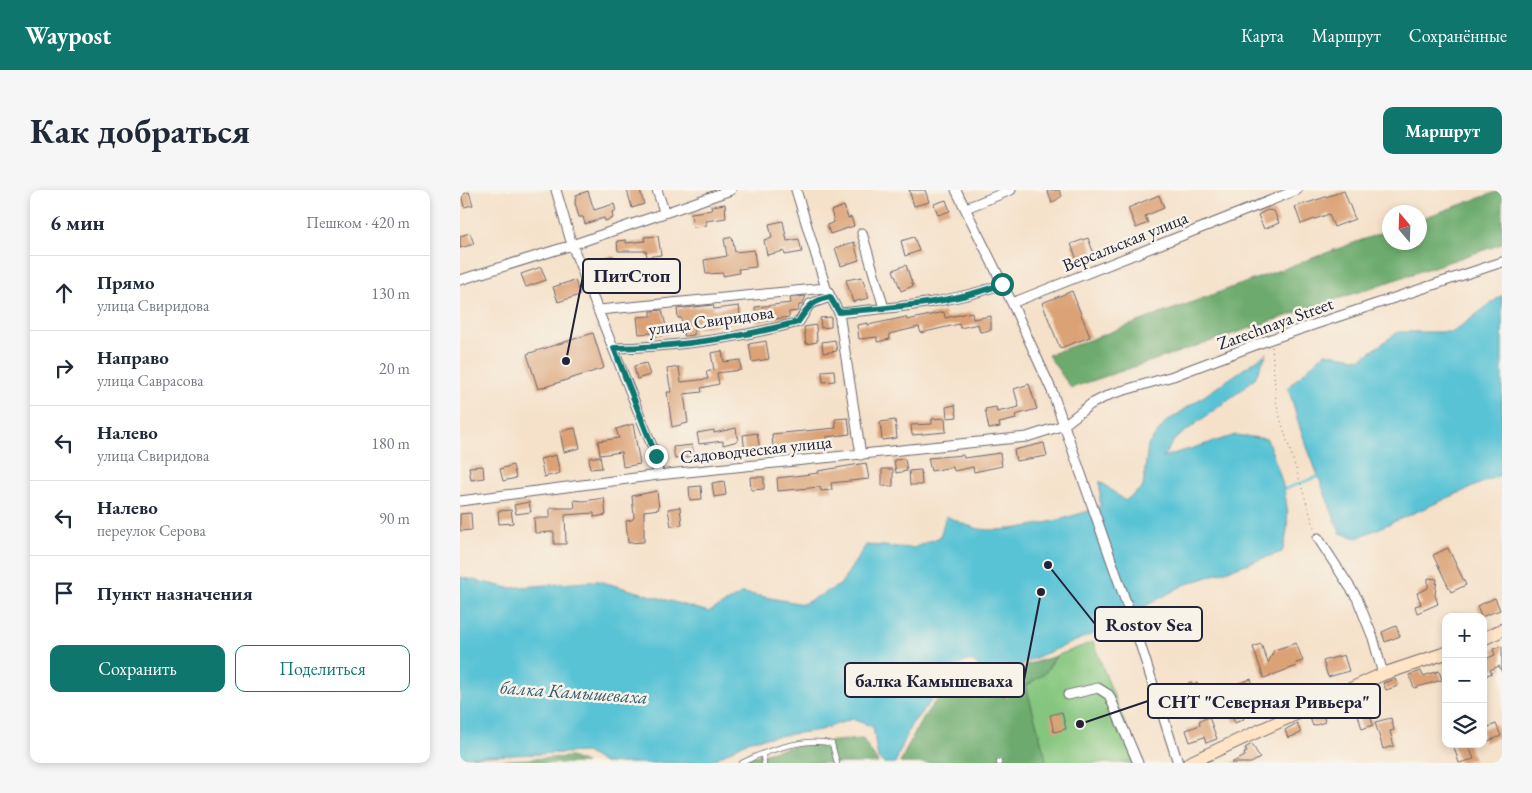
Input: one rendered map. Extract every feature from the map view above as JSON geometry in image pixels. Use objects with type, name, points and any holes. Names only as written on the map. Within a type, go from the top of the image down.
[{"type":"street","points":[[556,190],[572,245],[656,456],[658,475]]},
{"type":"street","points":[[657,190],[664,212]]},
{"type":"street","points":[[460,280],[572,245],[731,190]]},
{"type":"street","points":[[796,190],[826,288],[839,312],[861,455]]},
{"type":"street","points":[[956,190],[970,207],[1002,284],[1016,301],[1052,391],[1136,631],[1178,763]]},
{"type":"street","points":[[970,207],[1010,190]]},
{"type":"street","name":"Версальская улица","points":[[1016,301],[1278,194],[1297,190]]},
{"type":"street","points":[[862,233],[884,308]]},
{"type":"street","name":"Zarechnaya Street","points":[[1027,437],[1064,425],[1091,404],[1110,394],[1173,376],[1271,339],[1502,262]]},
{"type":"street","points":[[839,312],[884,308],[986,290],[1002,284]]},
{"type":"street","points":[[599,310],[826,288]]},
{"type":"street","name":"улица Свиридова","points":[[614,348],[639,347],[765,331],[798,322],[810,304],[830,297]]},
{"type":"street","name":"Садоводческая улица","points":[[460,500],[658,475],[1027,437]]},
{"type":"street","points":[[1318,538],[1357,598],[1374,638],[1384,674]]},
{"type":"street","points":[[1487,637],[1502,630]]},
{"type":"street","points":[[1189,763],[1384,674],[1442,654]]},
{"type":"street","points":[[1068,695],[1098,688],[1109,696],[1138,763]]},
{"type":"lane","points":[[742,763],[808,742],[821,741],[832,744],[837,763]]},
{"type":"lane","points":[[763,755],[764,763]]},
{"type":"path","points":[[1271,339],[1276,401],[1318,538]]},
{"type":"green space","points":[[1502,190],[1502,244],[1071,388],[1048,355],[1382,233],[1382,250],[1427,250],[1427,217]]},
{"type":"green space","points":[[1093,642],[1140,763],[1047,763],[1026,686],[1045,673],[1056,656]]},
{"type":"green space","points":[[1056,656],[1045,673],[1026,686],[1047,763],[900,763],[928,711],[953,685],[978,673],[991,678],[1006,699],[1018,686],[1026,665]]},
{"type":"green space","points":[[863,739],[878,763],[734,763],[798,746]]},
{"type":"green space","points":[[570,757],[586,763],[460,763],[475,762]]},
{"type":"water","points":[[1502,295],[1502,474],[1357,538],[1340,533],[1301,431],[1288,387],[1325,353],[1361,359],[1398,332],[1453,332]]},
{"type":"water","points":[[1267,353],[1255,378],[1175,439],[1163,457],[1236,435],[1267,439],[1282,481],[1287,508],[1288,522],[1282,552],[1184,585],[1102,630],[1023,663],[1015,685],[1005,697],[992,675],[970,660],[950,669],[935,696],[911,725],[895,763],[884,763],[878,759],[873,727],[852,719],[820,730],[750,740],[708,763],[604,763],[586,752],[460,757],[460,577],[509,588],[599,581],[709,612],[743,593],[803,604],[840,585],[866,545],[913,548],[940,537],[946,516],[971,527],[988,530],[1038,525],[1100,507],[1100,481],[1125,501],[1143,487],[1148,445],[1166,422]]},
{"type":"building","points":[[627,190],[640,190],[644,204],[632,208]]},
{"type":"building","points":[[909,190],[925,190],[929,202],[914,206]]},
{"type":"building","points":[[1047,190],[1059,190],[1062,196],[1052,203]]},
{"type":"building","points":[[588,191],[594,210],[614,204],[616,211],[612,212],[613,218],[605,221],[604,218],[585,224],[583,217],[579,217],[575,203],[576,195]]},
{"type":"building","points":[[1344,191],[1355,219],[1334,227],[1329,214],[1301,224],[1295,207]]},
{"type":"building","points":[[469,192],[473,205],[464,207],[461,194]]},
{"type":"building","points":[[1159,195],[1164,208],[1145,216],[1148,223],[1136,228],[1128,208]]},
{"type":"building","points":[[946,200],[950,211],[938,215],[934,204]]},
{"type":"building","points":[[725,204],[726,218],[706,221],[706,226],[693,227],[691,213],[712,210],[711,206]]},
{"type":"building","points":[[844,206],[848,218],[851,217],[854,226],[830,234],[827,225],[834,222],[831,211]]},
{"type":"building","points":[[1267,210],[1274,211],[1279,223],[1264,229],[1258,215]]},
{"type":"building","points":[[783,221],[787,241],[799,239],[802,252],[785,255],[784,251],[767,255],[764,240],[772,238],[769,224]]},
{"type":"building","points":[[470,233],[474,244],[460,248],[460,236]]},
{"type":"building","points":[[658,236],[661,255],[647,257],[646,251],[618,251],[617,241],[626,240],[626,243],[645,241],[644,237]]},
{"type":"building","points":[[732,237],[735,252],[754,250],[756,267],[738,269],[739,273],[723,276],[723,273],[706,274],[704,260],[727,256],[724,239]]},
{"type":"building","points":[[914,237],[919,251],[905,256],[901,241]]},
{"type":"building","points":[[1088,238],[1094,254],[1077,260],[1071,244]]},
{"type":"building","points":[[854,242],[859,260],[841,266],[835,248]]},
{"type":"building","points":[[614,256],[616,266],[623,265],[624,273],[646,271],[648,286],[638,288],[637,281],[612,285],[608,266],[601,267],[600,258]]},
{"type":"building","points":[[906,265],[913,286],[901,291],[893,270]]},
{"type":"building","points":[[541,267],[546,280],[526,287],[521,274]]},
{"type":"building","points":[[862,277],[869,298],[853,302],[846,280]]},
{"type":"building","points":[[575,280],[580,295],[558,302],[553,287]]},
{"type":"building","points":[[1072,291],[1090,337],[1060,348],[1042,303]]},
{"type":"building","points":[[806,296],[802,305],[799,305],[798,311],[789,312],[789,317],[756,322],[755,307],[791,303],[790,298]]},
{"type":"building","points":[[713,305],[714,309],[739,306],[741,321],[694,329],[694,335],[684,336],[681,318],[678,318],[677,309]]},
{"type":"building","points":[[662,310],[668,334],[654,336],[653,333],[639,334],[637,317],[651,316],[651,311]]},
{"type":"building","points":[[944,312],[945,318],[972,312],[973,319],[991,316],[991,330],[980,332],[978,324],[960,328],[959,324],[921,333],[919,327],[889,334],[890,339],[877,342],[877,337],[859,339],[857,325],[868,323],[868,325],[906,317],[907,320]]},
{"type":"building","points":[[831,317],[831,327],[821,328],[820,318]]},
{"type":"building","points":[[816,325],[817,342],[806,344],[804,327]]},
{"type":"building","points":[[593,333],[604,368],[538,389],[527,354]]},
{"type":"building","points":[[835,340],[837,351],[823,353],[822,342]]},
{"type":"building","points":[[766,341],[769,359],[752,362],[749,344]]},
{"type":"building","points":[[722,351],[724,362],[740,360],[741,370],[717,373],[719,384],[701,388],[702,392],[684,394],[688,423],[672,427],[667,392],[671,392],[667,369],[679,367],[681,382],[708,379],[706,372],[714,370],[711,353]]},
{"type":"building","points":[[646,363],[650,375],[637,379],[634,366]]},
{"type":"building","points":[[834,370],[835,381],[823,382],[822,371]]},
{"type":"building","points":[[1029,384],[1037,409],[1015,415],[1016,419],[999,423],[1000,427],[989,429],[985,409],[996,407],[997,412],[1019,407],[1014,389]]},
{"type":"building","points":[[955,405],[957,417],[947,418],[946,407]]},
{"type":"building","points":[[848,418],[850,434],[826,437],[827,444],[773,448],[772,434],[836,428],[835,419]]},
{"type":"building","points":[[945,418],[946,432],[912,435],[911,425],[932,424],[932,419]]},
{"type":"building","points":[[895,420],[897,438],[882,440],[880,422]]},
{"type":"building","points":[[633,424],[640,464],[623,467],[621,452],[600,455],[598,441],[619,438],[616,429]]},
{"type":"building","points":[[575,428],[580,448],[564,452],[560,431]]},
{"type":"building","points":[[736,428],[738,441],[723,445],[723,441],[699,444],[697,433],[714,430],[714,433]]},
{"type":"building","points":[[757,433],[760,449],[745,452],[743,435]]},
{"type":"building","points":[[1044,443],[1047,456],[1016,461],[1014,450]]},
{"type":"building","points":[[692,445],[694,456],[675,459],[673,447]]},
{"type":"building","points":[[1000,453],[1002,466],[974,472],[973,467],[954,471],[953,467],[931,471],[928,458],[963,455],[964,458]]},
{"type":"building","points":[[556,455],[560,473],[544,477],[540,459]]},
{"type":"building","points":[[600,456],[602,468],[590,469],[589,458]]},
{"type":"building","points":[[905,459],[907,471],[896,473],[894,460]]},
{"type":"building","points":[[866,463],[869,479],[831,483],[832,490],[821,491],[820,487],[778,491],[777,478],[819,473],[818,471]]},
{"type":"building","points":[[513,465],[516,478],[503,481],[500,469]]},
{"type":"building","points":[[483,466],[484,478],[471,480],[469,467]]},
{"type":"building","points":[[882,469],[893,469],[893,486],[882,486]]},
{"type":"building","points":[[921,470],[922,485],[910,485],[909,471]]},
{"type":"building","points":[[750,477],[764,477],[764,489],[751,490]]},
{"type":"building","points":[[724,481],[726,495],[714,497],[712,483]]},
{"type":"building","points":[[701,486],[702,499],[690,500],[689,487]]},
{"type":"building","points":[[657,491],[659,509],[644,511],[644,542],[628,543],[626,521],[632,520],[634,517],[632,496]]},
{"type":"building","points":[[604,498],[606,515],[594,517],[594,513],[565,515],[566,544],[554,544],[554,532],[535,533],[534,518],[550,518],[550,508],[575,508],[574,500],[584,501]]},
{"type":"building","points":[[529,502],[531,512],[516,514],[514,505]]},
{"type":"building","points":[[680,507],[682,525],[671,526],[668,509]]},
{"type":"building","points":[[511,510],[513,523],[499,524],[498,511]]},
{"type":"building","points":[[471,513],[472,530],[460,531],[460,514]]},
{"type":"building","points":[[1448,548],[1466,585],[1451,592],[1433,555]]},
{"type":"building","points":[[1428,578],[1437,579],[1435,595],[1438,604],[1417,613],[1415,606],[1421,604],[1417,593],[1428,588]]},
{"type":"building","points":[[1495,598],[1500,610],[1487,615],[1487,613],[1480,613],[1477,606]]},
{"type":"building","points":[[1396,626],[1400,636],[1385,642],[1382,632]]},
{"type":"building","points":[[1296,643],[1303,661],[1296,663],[1297,666],[1264,678],[1253,647],[1261,644],[1268,663],[1274,650]]},
{"type":"building","points":[[1502,646],[1502,672],[1499,666],[1490,670],[1492,673],[1487,675],[1487,658],[1495,655],[1493,649]]},
{"type":"building","points":[[1344,655],[1349,671],[1328,677],[1323,661]]},
{"type":"building","points":[[1421,671],[1423,676],[1439,671],[1442,680],[1414,688],[1409,675]]},
{"type":"building","points":[[1251,679],[1257,695],[1240,701],[1234,685]]},
{"type":"building","points":[[1395,679],[1398,686],[1386,690],[1383,683]]},
{"type":"building","points":[[1190,682],[1193,684],[1197,683],[1203,699],[1198,703],[1188,704],[1182,688]]},
{"type":"building","points":[[1240,709],[1244,719],[1235,723],[1230,713]]},
{"type":"building","points":[[1062,712],[1066,729],[1054,732],[1050,715]]},
{"type":"building","points":[[1369,712],[1373,725],[1362,729],[1358,715]]},
{"type":"building","points":[[1323,714],[1325,722],[1313,726],[1310,718]]},
{"type":"building","points":[[1209,717],[1217,739],[1206,743],[1204,737],[1190,742],[1186,730],[1200,725],[1199,721]]},
{"type":"building","points":[[1391,718],[1394,730],[1390,731],[1394,746],[1383,749],[1375,722]]},
{"type":"building","points":[[1297,723],[1301,733],[1288,738],[1285,730]]},
{"type":"building","points":[[1496,724],[1501,736],[1487,741],[1487,727]]},
{"type":"building","points":[[1252,744],[1260,758],[1251,763],[1231,763],[1245,756],[1244,753],[1247,752],[1245,748]]},
{"type":"building","points":[[1454,748],[1470,748],[1474,759],[1459,763]]},
{"type":"waterway","name":"балка Камышеваха","points":[[1285,489],[1322,475]]},
{"type":"place","name":"ПитСтоп","points":[[566,361]]},
{"type":"place","name":"Rostov Sea","points":[[1048,565]]},
{"type":"place","name":"балка Камышеваха","points":[[1041,592]]},
{"type":"place","name":"СНТ \"Северная Ривьера\"","points":[[1080,724]]},
{"type":"route","points":[[656,456],[614,348],[678,343],[765,331],[798,322],[810,304],[822,298],[830,297],[839,312],[898,307],[986,290],[1002,284]]}]
